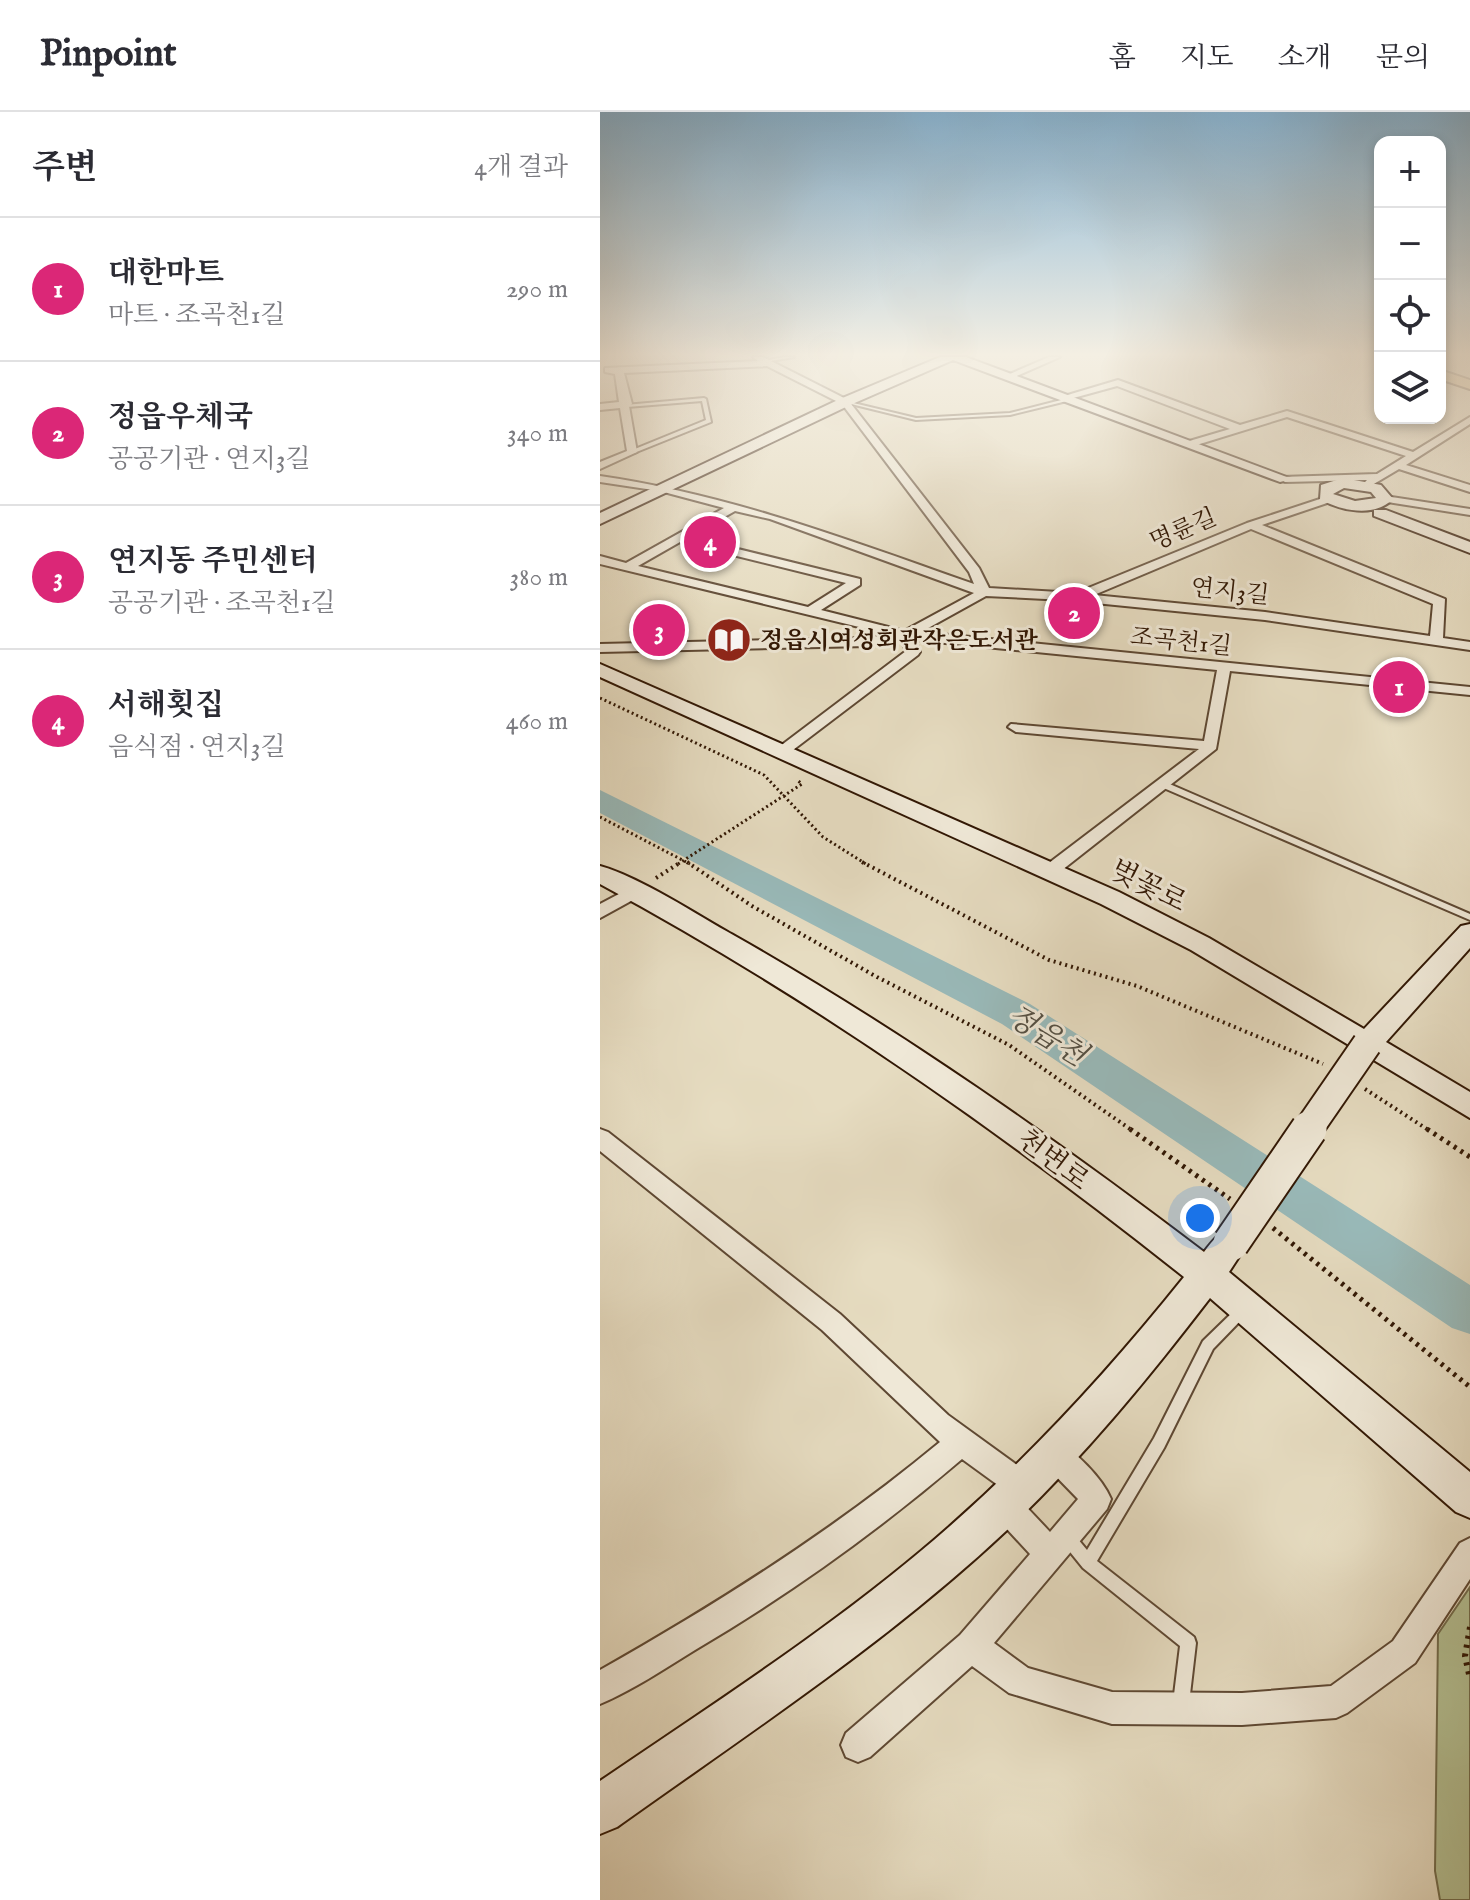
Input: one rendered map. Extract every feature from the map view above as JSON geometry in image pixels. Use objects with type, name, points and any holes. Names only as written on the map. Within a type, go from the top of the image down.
[{"type":"street","points":[[600,466],[632,452],[631,440]]},
{"type":"street","points":[[600,519],[762,440]]},
{"type":"street","points":[[600,560],[906,635],[984,592],[975,571],[875,440]]},
{"type":"street","points":[[1181,440],[1327,494],[1378,506],[1470,548]]},
{"type":"street","points":[[1190,444],[1202,440]]},
{"type":"street","points":[[1368,440],[1416,456]]},
{"type":"street","points":[[1367,485],[1439,440]]},
{"type":"street","points":[[1400,466],[1470,489]]},
{"type":"street","points":[[1285,479],[1382,477]]},
{"type":"street","points":[[1382,477],[1393,490],[1412,503]]},
{"type":"street","name":"연지3길","points":[[600,479],[660,488],[774,517],[984,592],[1077,597],[1265,616],[1470,646]]},
{"type":"street","points":[[1285,479],[1303,490],[1307,504],[1381,507],[1393,502],[1470,512]]},
{"type":"street","points":[[1327,494],[1343,483],[1367,485],[1382,492],[1378,506]]},
{"type":"street","name":"명륜길","points":[[1077,597],[1327,494]]},
{"type":"street","points":[[627,567],[735,506]]},
{"type":"street","points":[[1251,525],[1440,602],[1436,640]]},
{"type":"street","points":[[678,538],[856,582],[812,610]]},
{"type":"street","points":[[784,750],[913,652],[906,635]]},
{"type":"street","name":"조곡천1길","points":[[600,648],[868,642],[906,635],[1470,691]]},
{"type":"street","points":[[1051,870],[1211,746],[1224,668]]},
{"type":"street","name":"벚꽃로","points":[[600,670],[1051,870],[1200,944],[1470,1106]]},
{"type":"street","points":[[1016,727],[1211,746]]},
{"type":"street","name":"천변로","points":[[600,874],[803,988],[899,1048],[989,1111],[1235,1236],[1245,1307],[1470,1498]]},
{"type":"street","points":[[600,912],[634,892]]},
{"type":"street","points":[[600,1810],[903,1592],[1013,1495],[1054,1454],[1097,1410],[1235,1236],[1367,1044],[1470,933]]},
{"type":"street","points":[[600,1138],[831,1322],[938,1424],[962,1441],[1058,1544]]},
{"type":"street","points":[[600,1688],[718,1621],[808,1563],[899,1497],[962,1441]]},
{"type":"street","points":[[858,1745],[971,1646],[1097,1499],[1054,1454]]},
{"type":"street","points":[[971,1646],[1020,1682],[1112,1708],[1242,1709],[1336,1702],[1404,1652],[1470,1553]]},
{"type":"lane","points":[[632,452],[661,440]]},
{"type":"lane","points":[[1162,784],[1470,917]]},
{"type":"lane","points":[[1088,1563],[1159,1443],[1208,1345],[1245,1307]]},
{"type":"lane","points":[[1058,1544],[1088,1563],[1188,1643],[1180,1708]]},
{"type":"path","points":[[600,698],[764,775],[823,837],[878,872],[1049,960],[1137,986],[1324,1064]]},
{"type":"path","points":[[634,892],[802,784],[779,761],[784,750]]},
{"type":"path","points":[[600,817],[688,859],[752,906],[864,970],[1009,1045],[1235,1236],[1323,1262],[1427,1357],[1470,1387]]},
{"type":"path","points":[[1364,1088],[1470,1157]]},
{"type":"path","points":[[1470,1627],[1465,1656],[1470,1679]]},
{"type":"green space","points":[[1470,1587],[1470,1900],[1440,1900],[1435,1871],[1438,1634]]},
{"type":"waterway","name":"정읍천","points":[[600,800],[1016,1014],[1470,1312]]},
{"type":"place","name":"서해횟집","points":[[710,542]]},
{"type":"place","name":"정읍우체국","points":[[1074,613]]},
{"type":"place","name":"연지동 주민센터","points":[[659,630]]},
{"type":"place","name":"정읍시여성회관작은도서관","points":[[729,640]]},
{"type":"place","name":"대한마트","points":[[1399,687]]}]
